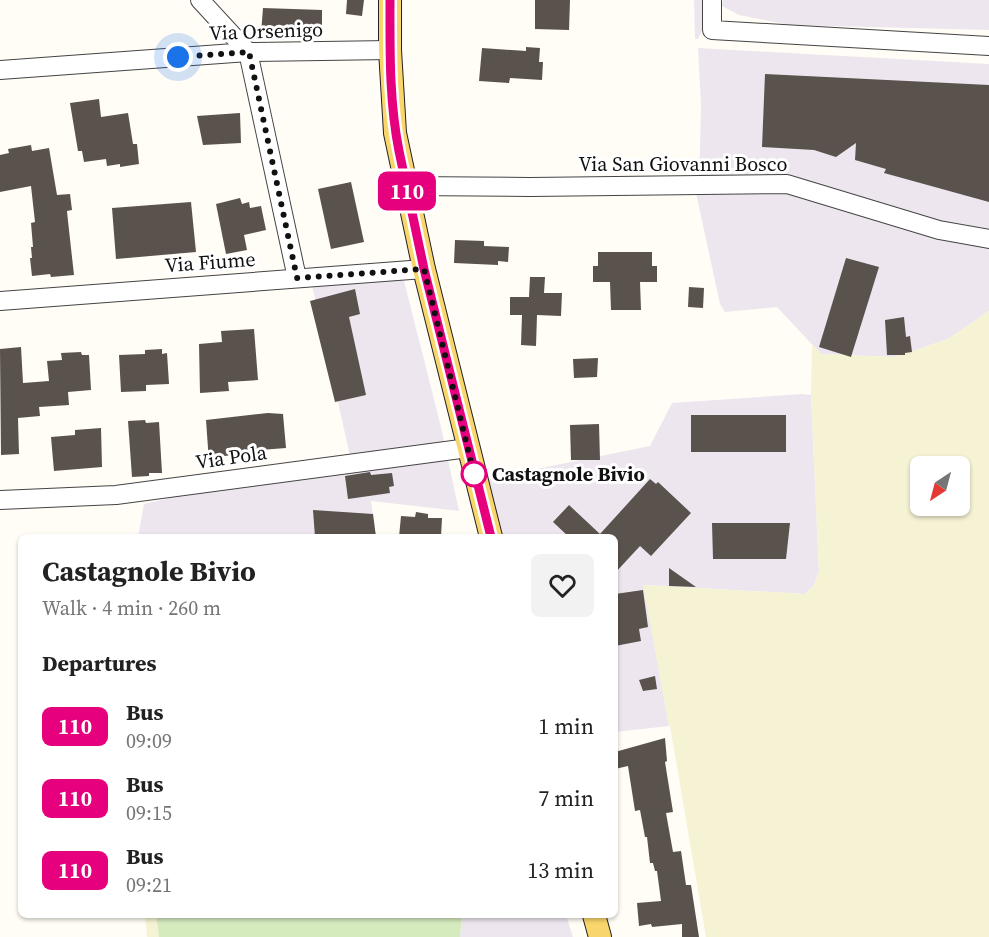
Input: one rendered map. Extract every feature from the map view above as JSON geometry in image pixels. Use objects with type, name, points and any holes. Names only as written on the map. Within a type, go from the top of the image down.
[{"type":"main road","points":[[390,0],[390,50],[395,133],[424,269],[490,534]]},
{"type":"main road","points":[[595,918],[600,937]]},
{"type":"street","points":[[200,0],[249,52],[297,278]]},
{"type":"street","points":[[712,0],[712,30],[989,46]]},
{"type":"street","name":"Via Orsenigo","points":[[0,70],[249,52],[390,50]]},
{"type":"street","name":"Via San Giovanni Bosco","points":[[406,186],[787,184],[939,230],[989,239]]},
{"type":"street","name":"Via Fiume","points":[[0,301],[424,269]]},
{"type":"street","name":"Via Pola","points":[[0,500],[116,495],[468,448]]},
{"type":"shaded area","points":[[694,0],[705,0],[707,22],[698,39],[695,39]]},
{"type":"shaded area","points":[[723,0],[989,0],[989,30],[790,25],[739,15],[722,6]]},
{"type":"shaded area","points":[[698,48],[989,64],[989,311],[948,339],[895,357],[821,354],[777,307],[725,312],[720,304],[696,193],[699,192],[701,105]]},
{"type":"shaded area","points":[[400,265],[441,427],[459,511],[371,501],[376,534],[139,534],[144,504],[350,456],[311,281]]},
{"type":"shaded area","points":[[989,311],[989,937],[706,937],[643,585],[805,594],[814,585],[819,572],[811,395],[812,344],[821,354],[895,357],[948,339]]},
{"type":"shaded area","points":[[811,395],[819,572],[814,585],[805,594],[644,585],[669,726],[618,732],[618,534],[499,534],[487,479],[650,446],[672,403]]},
{"type":"shaded area","points":[[145,918],[156,918],[159,937],[147,937]]},
{"type":"shaded area","points":[[462,918],[567,918],[573,937],[460,937]]},
{"type":"green space","points":[[156,918],[462,918],[460,937],[159,937]]},
{"type":"building","points":[[347,0],[364,0],[362,16],[346,14]]},
{"type":"building","points":[[535,0],[570,0],[569,30],[535,29]]},
{"type":"building","points":[[263,8],[322,10],[322,29],[275,27],[272,35],[261,34]]},
{"type":"building","points":[[526,47],[540,48],[539,62],[543,62],[542,80],[510,78],[509,83],[479,81],[482,48],[526,51]]},
{"type":"building","points":[[765,74],[989,85],[989,202],[884,173],[886,169],[855,160],[856,143],[836,157],[814,150],[762,147]]},
{"type":"building","points":[[99,99],[101,117],[128,113],[133,144],[137,144],[139,164],[120,167],[120,164],[107,166],[106,159],[84,162],[82,151],[78,151],[70,103]]},
{"type":"building","points":[[240,113],[241,143],[203,145],[197,116]]},
{"type":"building","points":[[31,145],[32,151],[49,148],[57,195],[70,194],[72,210],[67,211],[74,275],[32,276],[31,223],[35,222],[31,186],[0,192],[0,155],[9,153],[8,149]]},
{"type":"building","points":[[351,182],[364,242],[331,249],[318,189]]},
{"type":"building","points":[[240,198],[242,204],[249,202],[250,208],[261,206],[266,230],[244,235],[247,250],[226,254],[216,204]]},
{"type":"building","points":[[191,202],[196,252],[116,259],[112,208]]},
{"type":"building","points":[[455,240],[484,241],[484,246],[509,247],[508,262],[498,261],[498,265],[454,263]]},
{"type":"building","points":[[598,252],[652,252],[652,266],[657,266],[657,282],[640,282],[641,310],[611,310],[610,282],[593,282],[593,266],[598,266]]},
{"type":"building","points":[[846,258],[879,267],[851,357],[819,347]]},
{"type":"building","points":[[530,277],[545,277],[544,293],[562,293],[561,316],[537,315],[536,346],[521,345],[522,315],[510,315],[510,297],[529,297]]},
{"type":"building","points":[[689,287],[704,288],[703,308],[688,307]]},
{"type":"building","points":[[355,289],[360,314],[349,317],[366,395],[335,402],[310,301]]},
{"type":"building","points":[[904,317],[906,337],[910,336],[912,352],[905,353],[905,355],[887,355],[885,320]]},
{"type":"building","points":[[254,329],[258,380],[228,382],[229,391],[200,393],[199,344],[222,342],[221,331]]},
{"type":"building","points":[[21,347],[23,383],[49,381],[47,361],[62,360],[61,353],[81,352],[82,355],[89,355],[91,390],[68,392],[69,405],[39,407],[40,416],[18,418],[19,454],[1,455],[0,349]]},
{"type":"building","points":[[162,349],[162,354],[167,353],[169,384],[146,385],[146,391],[121,392],[119,355],[145,354],[145,350]]},
{"type":"building","points":[[598,358],[597,377],[574,378],[573,359]]},
{"type":"building","points":[[268,413],[283,414],[286,448],[246,451],[246,454],[224,456],[224,462],[209,462],[206,420]]},
{"type":"building","points":[[691,415],[786,415],[786,452],[691,452]]},
{"type":"building","points":[[145,420],[146,423],[159,422],[162,473],[132,477],[128,421]]},
{"type":"building","points":[[599,424],[600,460],[571,460],[570,425]]},
{"type":"building","points":[[101,428],[102,467],[54,471],[51,437],[75,435],[75,430]]},
{"type":"building","points":[[370,472],[371,475],[392,473],[394,486],[389,487],[390,493],[348,499],[345,476]]},
{"type":"building","points":[[650,479],[656,484],[658,482],[691,513],[651,556],[640,546],[618,570],[618,534],[600,534]]},
{"type":"building","points":[[569,505],[600,534],[566,534],[553,522]]},
{"type":"building","points":[[313,510],[373,514],[376,534],[315,534]]},
{"type":"building","points":[[416,512],[428,514],[428,518],[442,518],[441,534],[399,534],[401,516],[415,517]]},
{"type":"building","points":[[712,523],[790,523],[786,559],[713,559]]},
{"type":"building","points":[[669,568],[696,587],[669,586]]},
{"type":"building","points":[[643,590],[648,627],[639,629],[641,641],[618,645],[618,594]]},
{"type":"building","points":[[655,676],[657,689],[643,691],[639,680]]},
{"type":"building","points":[[665,738],[667,761],[665,762],[673,812],[666,813],[673,852],[681,851],[686,885],[691,885],[699,937],[682,937],[682,924],[639,926],[637,903],[661,901],[657,871],[653,863],[650,863],[647,837],[645,837],[640,810],[635,811],[628,766],[618,768],[618,751]]},
{"type":"bus line","name":"110","points":[[390,0],[390,50],[395,133],[424,269],[490,534]]},
{"type":"place","name":"Castagnole Bivio","points":[[474,474]]},
{"type":"route","points":[[178,57],[249,52],[297,278],[424,269],[474,474]]}]
